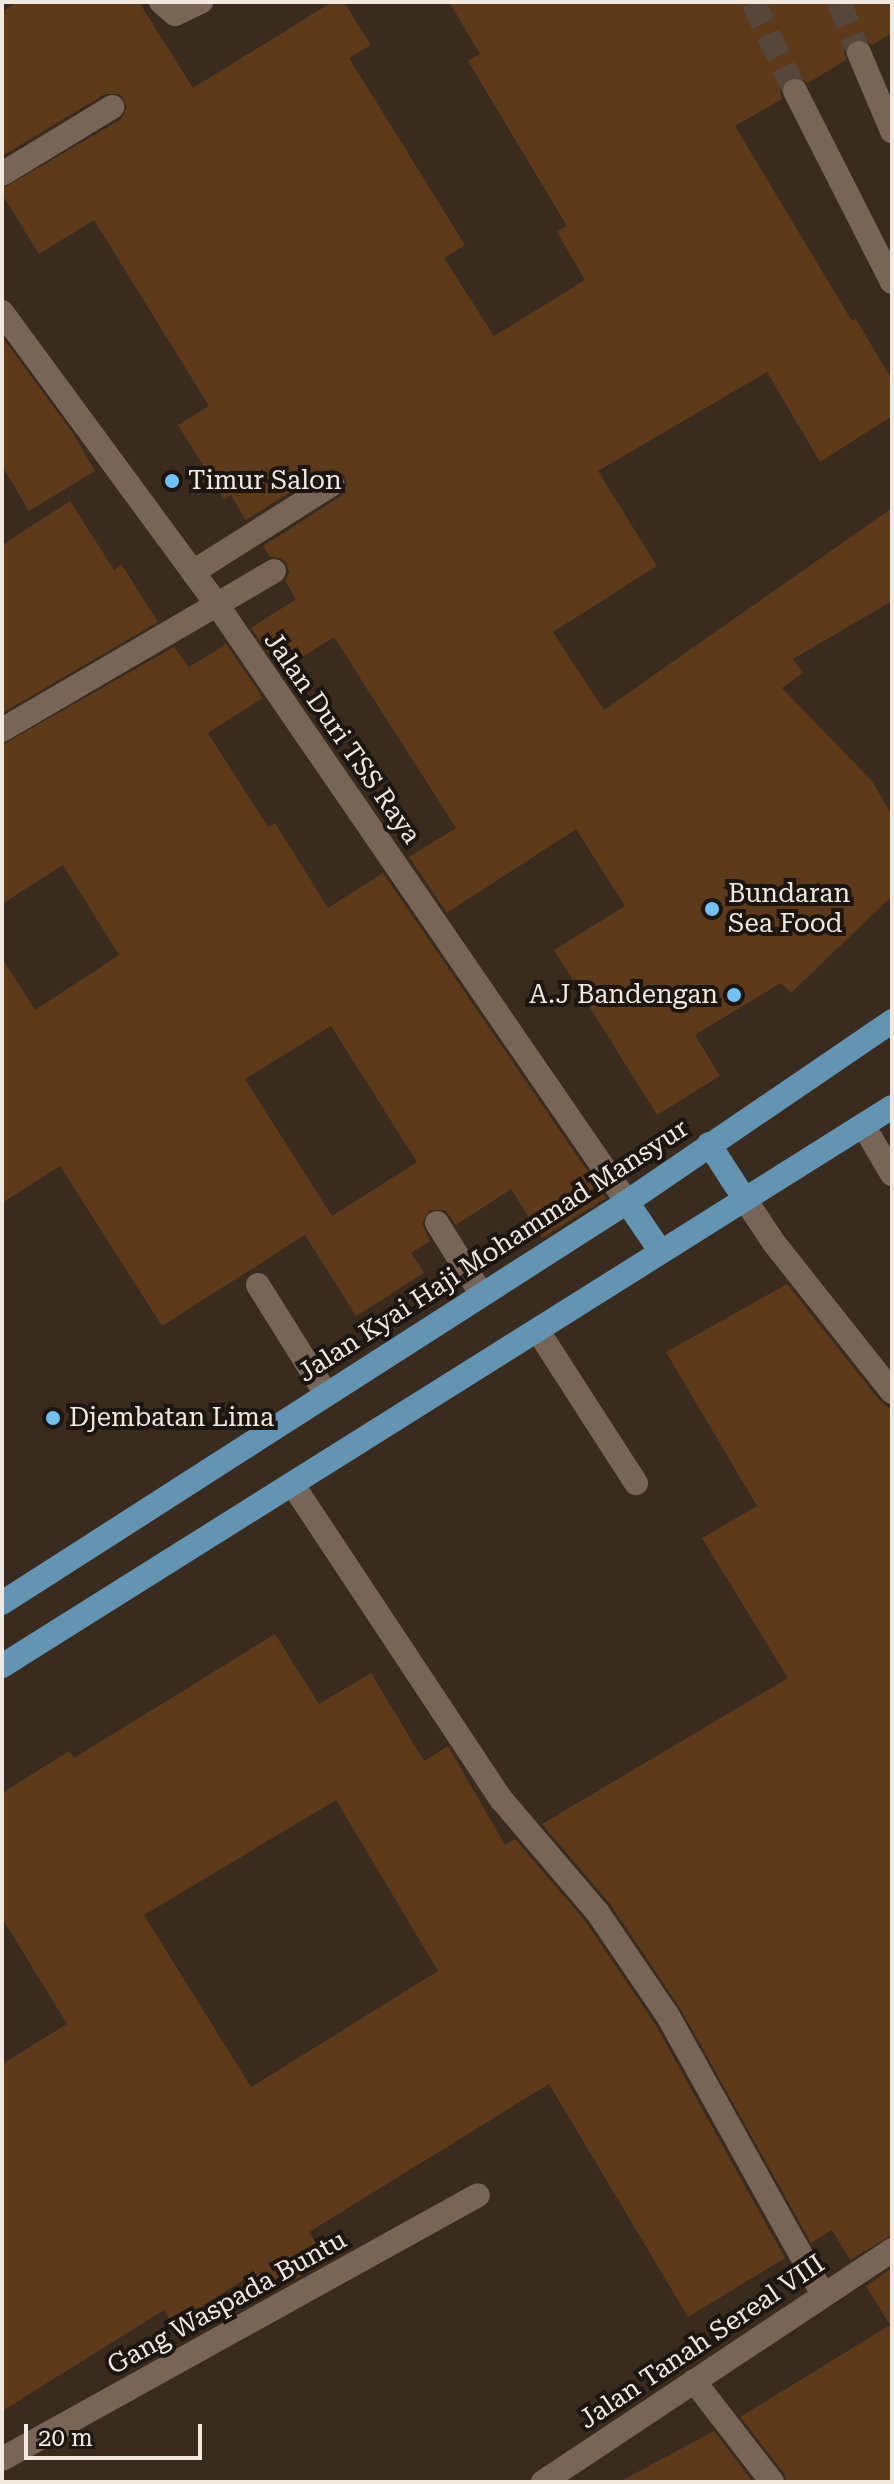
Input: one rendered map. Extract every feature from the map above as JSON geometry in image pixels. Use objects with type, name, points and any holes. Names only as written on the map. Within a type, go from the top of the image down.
[{"type":"main road","name":"Jalan Kyai Haji Mohammad Mansyur","points":[[2,1603],[627,1202],[892,1021]]},
{"type":"main road","points":[[2,1666],[892,1107]]},
{"type":"main road","points":[[709,1144],[744,1198]]},
{"type":"main road","points":[[627,1202],[661,1252]]},
{"type":"street","points":[[161,2],[175,14],[201,2]]},
{"type":"street","points":[[859,53],[892,131]]},
{"type":"street","points":[[795,91],[892,282]]},
{"type":"street","points":[[2,174],[112,107]]},
{"type":"street","name":"Jalan Duri TSS Raya","points":[[2,312],[218,606],[627,1202]]},
{"type":"street","points":[[193,572],[332,484]]},
{"type":"street","points":[[2,730],[274,571]]},
{"type":"street","points":[[863,1125],[892,1174]]},
{"type":"street","points":[[744,1198],[774,1243],[892,1392]]},
{"type":"street","points":[[437,1223],[482,1295]]},
{"type":"street","points":[[258,1285],[326,1394]]},
{"type":"street","points":[[538,1331],[636,1483]]},
{"type":"street","points":[[293,1485],[501,1799],[598,1913],[668,2016],[823,2295]]},
{"type":"street","name":"Gang Waspada Buntu","points":[[2,2459],[478,2195]]},
{"type":"street","name":"Jalan Tanah Sereal VIII","points":[[543,2482],[892,2250]]},
{"type":"street","points":[[694,2381],[772,2482]]},
{"type":"building","points":[[18,2],[139,2],[193,88],[332,2],[344,2],[371,45],[349,58],[465,245],[444,258],[494,336],[585,280],[557,232],[567,226],[468,61],[480,54],[449,2],[892,2],[892,33],[872,45],[862,38],[852,40],[844,50],[846,60],[808,83],[797,76],[788,78],[780,89],[782,99],[735,126],[852,321],[856,319],[892,380],[892,416],[820,462],[767,372],[598,471],[657,566],[553,632],[604,710],[892,508],[892,601],[793,659],[803,673],[782,688],[872,781],[892,815],[892,896],[791,993],[781,983],[695,1035],[720,1076],[657,1115],[554,950],[625,906],[576,829],[447,913],[409,857],[456,828],[334,637],[281,671],[251,628],[296,599],[285,581],[289,572],[286,563],[281,558],[270,557],[263,546],[341,496],[347,484],[344,475],[332,469],[324,471],[246,520],[231,495],[224,499],[178,425],[209,406],[94,220],[39,254],[2,194],[2,189],[120,120],[127,107],[120,94],[105,94],[2,156],[2,12]]},
{"type":"building","points":[[2,337],[73,433],[95,471],[29,511],[2,466]]},
{"type":"building","points":[[70,501],[114,570],[122,565],[158,622],[2,713],[2,545]]},
{"type":"building","points":[[226,644],[263,698],[208,733],[268,827],[275,823],[328,908],[383,873],[606,1198],[542,1238],[511,1189],[456,1225],[445,1210],[430,1210],[422,1223],[430,1241],[411,1253],[424,1273],[356,1316],[305,1235],[162,1326],[60,1166],[2,1203],[2,958],[35,1010],[119,955],[63,865],[2,904],[2,745],[174,647],[189,667]],"holes":[[[331,1026],[417,1162],[332,1216],[245,1079]]]},
{"type":"building","points":[[787,1284],[880,1401],[892,1410],[892,2235],[850,2260],[832,2230],[811,2243],[680,2008],[610,1904],[542,1824],[788,1678],[702,1538],[757,1506],[666,1352]]},
{"type":"building","points":[[275,1634],[319,1704],[371,1673],[424,1761],[448,1746],[505,1845],[515,1839],[586,1922],[655,2024],[785,2258],[688,2317],[549,2084],[309,2232],[327,2262],[264,2296],[251,2275],[173,2325],[164,2310],[2,2411],[2,2064],[67,2024],[2,1918],[2,1793],[69,1751],[74,1758]],"holes":[[[336,1800],[438,1971],[251,2087],[144,1915]]]},
{"type":"building","points":[[892,2268],[892,2482],[787,2482],[784,2473],[740,2417],[890,2325],[866,2286]]},
{"type":"building","points":[[714,2431],[753,2482],[619,2482]]},
{"type":"tunnel","points":[[753,2],[795,91]]},
{"type":"tunnel","points":[[839,2],[859,53]]},
{"type":"place","name":"Timur Salon","points":[[172,481]]},
{"type":"place","name":"Bundaran Sea Food","points":[[712,909]]},
{"type":"place","name":"A.J Bandengan","points":[[734,995]]},
{"type":"place","name":"Djembatan Lima","points":[[53,1418]]}]
